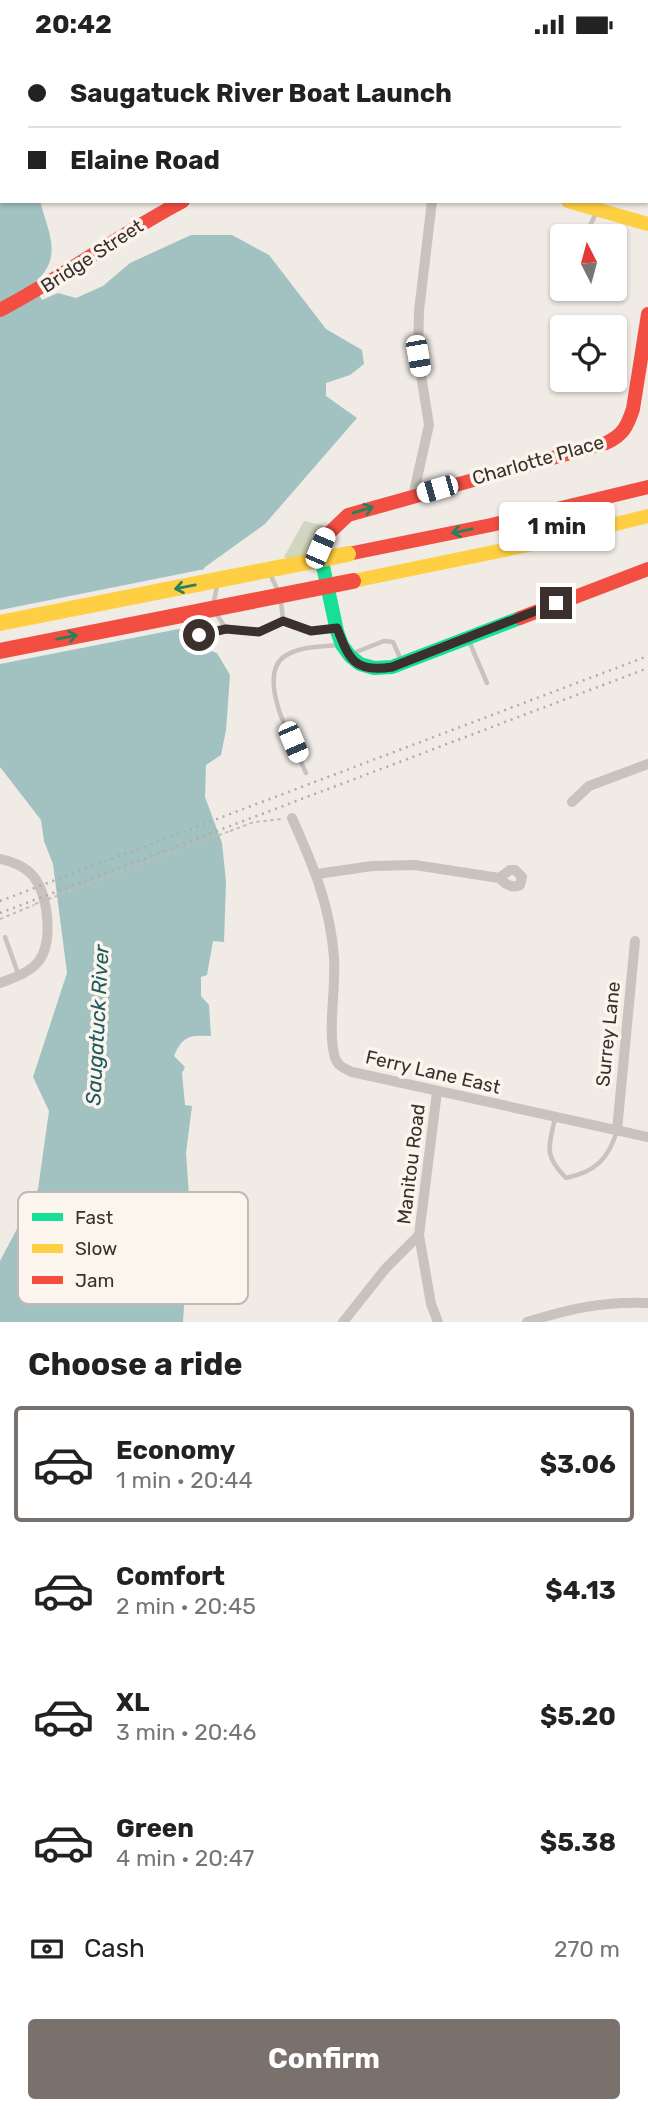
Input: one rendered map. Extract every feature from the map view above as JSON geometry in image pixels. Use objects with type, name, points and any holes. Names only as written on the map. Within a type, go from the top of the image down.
[{"type":"main road","name":"Bridge Street","points":[[0,310],[38,292],[179,203]]},
{"type":"main road","points":[[590,206],[648,224]]},
{"type":"main road","points":[[644,375],[648,314]]},
{"type":"main road","name":"Charlotte Place","points":[[345,650],[337,628],[320,548],[328,531],[348,515],[606,443],[623,434],[644,375]]},
{"type":"main road","points":[[0,623],[514,520],[648,487]]},
{"type":"main road","points":[[0,651],[515,548],[648,516]]},
{"type":"main road","points":[[345,650],[361,666],[377,669],[402,663],[648,569]]},
{"type":"street","points":[[413,496],[429,425],[418,356],[419,311],[432,203]]},
{"type":"street","points":[[572,802],[589,786],[648,764]]},
{"type":"street","name":"Ferry Lane East","points":[[292,818],[317,874],[330,924],[335,997],[332,1036],[334,1057],[340,1066],[352,1072],[437,1092],[648,1137]]},
{"type":"street","points":[[0,859],[21,867],[33,876],[47,933],[44,953],[34,966],[19,976],[0,983]]},
{"type":"street","points":[[317,874],[372,866],[415,865],[499,878]]},
{"type":"street","name":"Surrey Lane","points":[[617,1130],[635,941]]},
{"type":"street","name":"Manitou Road","points":[[437,1092],[419,1235],[438,1322]]},
{"type":"street","points":[[343,1322],[386,1268],[419,1235]]},
{"type":"street","points":[[527,1322],[573,1308],[618,1302],[648,1303]]},
{"type":"lane","points":[[587,224],[590,206]]},
{"type":"lane","points":[[246,567],[260,568],[272,577],[279,590],[283,621]]},
{"type":"lane","points":[[226,629],[213,605],[219,580],[232,570]]},
{"type":"lane","points":[[199,635],[226,629],[259,632],[283,621],[311,631],[337,628]]},
{"type":"lane","points":[[468,637],[487,683]]},
{"type":"lane","points":[[306,773],[280,713],[273,685],[274,667],[284,656],[301,649],[345,650],[384,641],[393,642],[402,663]]},
{"type":"lane","points":[[5,937],[19,976]]},
{"type":"lane","points":[[555,1117],[550,1146],[551,1162],[566,1178],[582,1174],[606,1156],[617,1130]]},
{"type":"path","points":[[0,919],[40,907],[254,822],[292,818]]},
{"type":"green space","points":[[304,521],[338,529],[330,539],[324,559],[294,561],[284,557]]},
{"type":"water","name":"Saugatuck River","points":[[0,203],[41,203],[52,245],[48,265],[33,284],[42,300],[58,293],[76,298],[103,286],[130,263],[191,235],[232,235],[269,255],[326,329],[362,350],[364,364],[350,375],[326,383],[326,396],[357,418],[265,524],[205,567],[185,599],[194,645],[217,653],[230,675],[226,730],[221,755],[206,765],[205,797],[222,843],[226,882],[224,942],[213,941],[207,975],[201,977],[201,996],[209,1005],[211,1036],[184,1040],[174,1056],[185,1067],[182,1073],[185,1105],[192,1106],[186,1153],[189,1192],[36,1192],[49,1111],[33,1077],[67,973],[53,864],[44,841],[41,820],[0,767]]},
{"type":"water","points":[[18,1227],[18,1304],[184,1304],[183,1322],[0,1322],[0,1261]]},
{"type":"pier","points":[[210,568],[189,600],[194,626],[0,664],[0,610]]},
{"type":"railway","points":[[0,901],[648,656]]},
{"type":"railway","points":[[0,913],[648,668]]},
{"type":"traffic: fast","points":[[325,537],[321,557],[337,631],[342,645],[360,664],[374,668],[392,667],[520,618]]},
{"type":"traffic: slow","points":[[575,203],[648,224]]},
{"type":"traffic: slow","points":[[353,581],[538,543],[648,516]]},
{"type":"traffic: slow","points":[[0,623],[348,554]]},
{"type":"traffic: jam","points":[[0,310],[179,203]]},
{"type":"traffic: jam","points":[[325,537],[348,515],[606,443],[617,437],[626,426],[633,409],[648,314]]},
{"type":"traffic: jam","points":[[348,554],[491,525],[648,487]]},
{"type":"traffic: jam","points":[[520,618],[648,569]]},
{"type":"traffic: jam","points":[[0,651],[353,581]]},
{"type":"route","points":[[199,635],[226,629],[259,632],[283,621],[311,631],[337,628],[347,655],[361,666],[377,669],[392,667],[556,603]]}]
